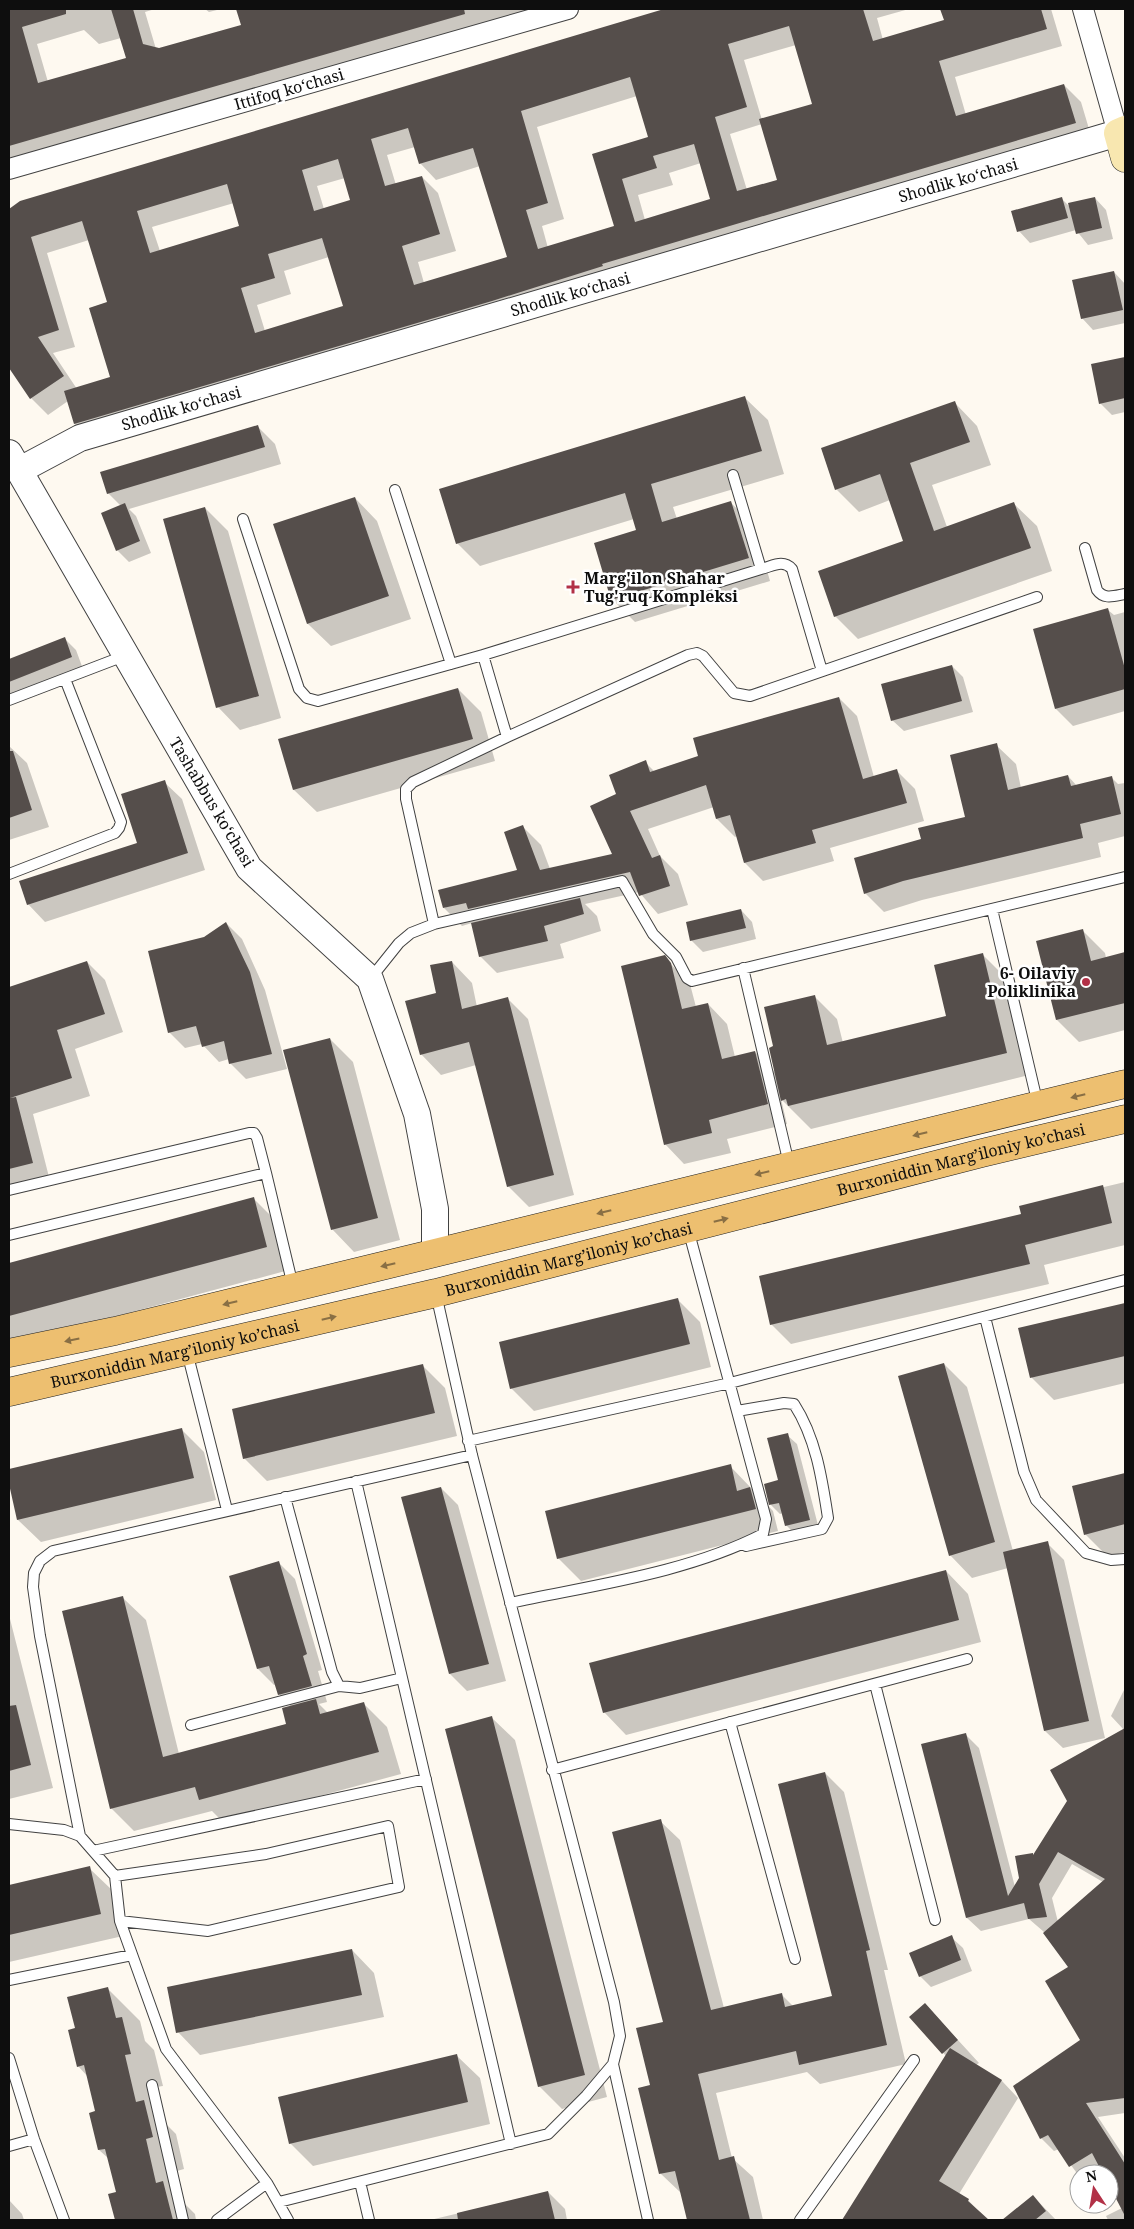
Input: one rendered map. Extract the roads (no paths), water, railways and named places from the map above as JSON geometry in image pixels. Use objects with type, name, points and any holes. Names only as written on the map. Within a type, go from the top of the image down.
[{"type":"main road","points":[[9,1353],[114,1331],[435,1254],[1125,1084]]},
{"type":"main road","name":"Burxoniddin Marg’iloniy ko’chasi","points":[[9,1392],[436,1293],[982,1153],[1125,1119]]},
{"type":"main road","points":[[435,1254],[436,1293]]},
{"type":"street","name":"Ittifoq koʻchasi","points":[[9,169],[568,9]]},
{"type":"street","points":[[1084,9],[1123,140]]},
{"type":"street","name":"Shodlik koʻchasi","points":[[14,462],[80,438],[1123,140]]},
{"type":"street","name":"Tashabbus koʻchasi","points":[[14,462],[249,868],[370,979],[417,1114],[435,1209],[435,1254]]},
{"type":"lane","points":[[733,475],[761,569]]},
{"type":"lane","points":[[395,490],[451,664]]},
{"type":"lane","points":[[243,519],[299,689],[307,698],[318,701],[483,655],[782,563],[787,564],[792,569],[822,671]]},
{"type":"lane","points":[[1085,548],[1097,590],[1101,595],[1107,597],[1125,594]]},
{"type":"lane","points":[[434,924],[406,799],[406,789],[413,782],[688,655],[697,653],[702,656],[734,693],[740,696],[750,696],[1037,597]]},
{"type":"lane","points":[[9,700],[126,655]]},
{"type":"lane","points":[[483,655],[507,737]]},
{"type":"lane","points":[[9,874],[115,833],[120,828],[121,822],[65,678]]},
{"type":"lane","points":[[370,979],[399,943],[412,933],[434,924],[622,881],[653,934],[676,958],[687,978],[692,980],[1125,877]]},
{"type":"lane","points":[[992,909],[1038,1105]]},
{"type":"lane","points":[[743,968],[790,1166]]},
{"type":"lane","points":[[9,1190],[254,1133],[266,1173],[293,1288]]},
{"type":"lane","points":[[9,1235],[266,1173]]},
{"type":"lane","points":[[688,1228],[766,1519],[763,1534],[733,1549]]},
{"type":"lane","points":[[468,1441],[730,1383],[1125,1280]]},
{"type":"lane","points":[[278,2202],[548,2134],[586,2096],[613,2064],[620,2036],[614,2002],[552,1770],[468,1441],[436,1293]]},
{"type":"lane","points":[[984,1317],[1024,1472],[1036,1500],[1086,1553],[1111,1560],[1125,1559]]},
{"type":"lane","points":[[187,1351],[227,1510]]},
{"type":"lane","points":[[510,1603],[692,1563],[733,1549],[822,1529],[828,1518],[813,1443],[807,1424],[794,1404],[784,1402],[737,1411]]},
{"type":"lane","points":[[80,1836],[40,1636],[33,1587],[34,1573],[40,1560],[53,1551],[472,1455]]},
{"type":"lane","points":[[356,1481],[511,2144]]},
{"type":"lane","points":[[285,1497],[332,1672],[339,1686]]},
{"type":"lane","points":[[552,1770],[967,1659]]},
{"type":"lane","points":[[191,1725],[339,1686],[360,1688],[402,1678]]},
{"type":"lane","points":[[875,1684],[935,1920]]},
{"type":"lane","points":[[730,1722],[794,1959]]},
{"type":"lane","points":[[93,1851],[426,1779]]},
{"type":"lane","points":[[10,1825],[64,1830],[80,1836],[115,1876],[120,1921],[166,2049],[267,2183],[288,2220]]},
{"type":"lane","points":[[115,1876],[266,1854],[388,1826],[399,1887],[208,1931],[120,1921]]},
{"type":"lane","points":[[9,1980],[132,1954]]},
{"type":"lane","points":[[9,2058],[34,2139],[64,2220]]},
{"type":"lane","points":[[800,2220],[914,2060]]},
{"type":"lane","points":[[613,2064],[648,2220]]},
{"type":"lane","points":[[152,2084],[182,2220]]},
{"type":"lane","points":[[9,2146],[34,2139]]},
{"type":"lane","points":[[360,2182],[369,2220]]},
{"type":"lane","points":[[217,2220],[267,2183]]},
{"type":"place","name":"Marg'ilon Shahar Tug'ruq Kompleksi","points":[[573,587]]},
{"type":"place","name":"6- Oilaviy Poliklinika","points":[[1086,982]]}]
